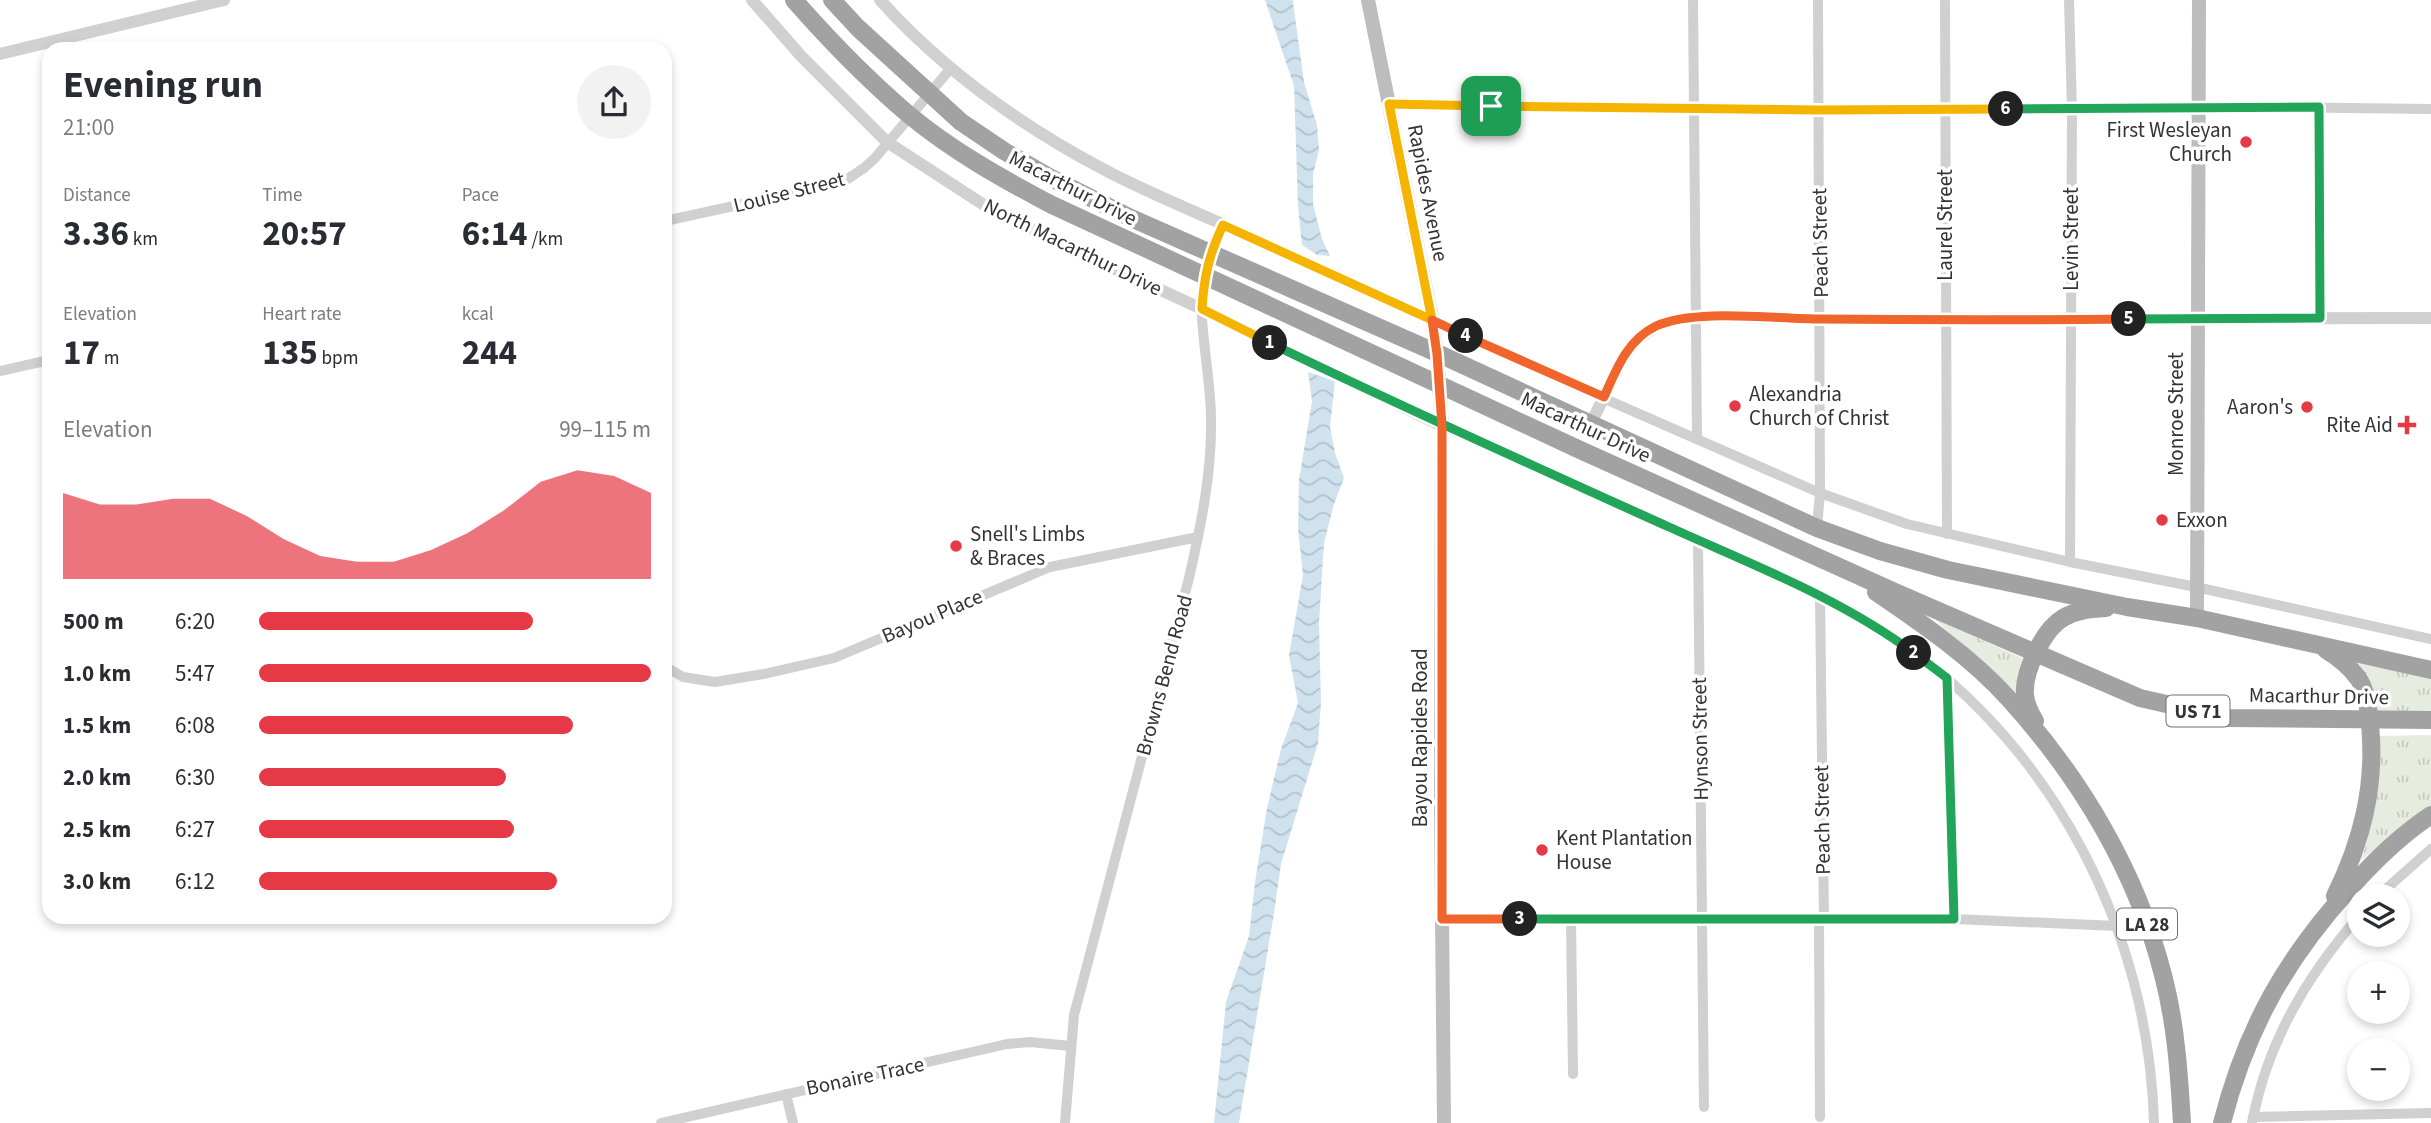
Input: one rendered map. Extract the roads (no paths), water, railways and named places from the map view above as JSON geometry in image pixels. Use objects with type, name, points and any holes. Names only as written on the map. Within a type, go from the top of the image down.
[{"type":"highway","name":"Macarthur Drive","points":[[794,0],[841,53],[909,115],[995,174],[1049,204],[1578,449],[2036,653],[2140,698],[2228,718],[2431,720]]},
{"type":"highway","name":"Macarthur Drive","points":[[832,0],[929,95],[961,122],[1004,151],[1131,218],[1817,528],[1880,551],[1948,570],[2127,607],[2197,618],[2431,670]]},
{"type":"highway","points":[[1578,449],[1590,425]]},
{"type":"highway","name":"LA 28","points":[[1785,541],[1872,590],[1927,627],[2009,698],[2071,776],[2100,824],[2143,913],[2156,948],[2176,1046],[2183,1123]]},
{"type":"highway","points":[[2049,747],[2028,708],[2025,693],[2036,653],[2052,627],[2072,613],[2127,607]]},
{"type":"highway","points":[[2314,643],[2339,658],[2358,678],[2365,690],[2372,746],[2371,782],[2360,839],[2326,915]]},
{"type":"highway","points":[[2222,1123],[2241,1057],[2264,1006],[2286,968],[2326,915],[2390,848],[2431,816]]},
{"type":"main road","name":"Rapides Avenue","points":[[1368,0],[1437,354]]},
{"type":"main road","name":"Monroe Street","points":[[2197,618],[2199,0]]},
{"type":"main road","name":"Bayou Rapides Road","points":[[1437,354],[1442,426],[1444,1123]]},
{"type":"street","points":[[50,42],[224,0]]},
{"type":"street","name":"North Macarthur Drive","points":[[752,0],[801,56],[887,142],[984,205],[1442,426]]},
{"type":"street","points":[[880,0],[951,68],[1000,108],[1053,141],[1104,170],[1432,320]]},
{"type":"street","points":[[1693,0],[1697,438]]},
{"type":"street","name":"Peach Street","points":[[1817,528],[1820,493],[1818,0]]},
{"type":"street","name":"Laurel Street","points":[[1945,0],[1947,534]]},
{"type":"street","name":"Levin Street","points":[[2069,0],[2072,110],[2070,562]]},
{"type":"street","points":[[0,54],[42,44]]},
{"type":"street","name":"Louise Street","points":[[672,220],[843,182],[864,168],[951,68]]},
{"type":"street","points":[[1389,104],[1818,110],[2431,108]]},
{"type":"street","points":[[2319,107],[2320,318]]},
{"type":"street","name":"Browns Bend Road","points":[[1065,1123],[1070,1046],[1077,1002],[1189,578],[1205,507],[1212,417],[1202,309],[1204,276],[1210,253],[1223,225]]},
{"type":"street","points":[[1590,425],[1622,359],[1637,340],[1658,325],[1695,316],[2071,320],[2431,318]]},
{"type":"street","name":"Macarthur Drive","points":[[1432,320],[1500,353],[1820,493],[1907,524],[2070,562],[2431,639]]},
{"type":"street","points":[[0,371],[42,362]]},
{"type":"street","points":[[1442,426],[1819,595],[1901,643],[1947,678],[1993,725],[2042,785],[2090,862],[2119,931],[2146,1029],[2154,1123]]},
{"type":"street","name":"Bayou Place","points":[[672,671],[683,677],[715,682],[834,658],[1049,567],[1198,537]]},
{"type":"street","name":"Hynson Street","points":[[1698,540],[1704,1107]]},
{"type":"street","name":"Peach Street","points":[[1819,595],[1820,1116]]},
{"type":"street","points":[[1947,678],[1954,919]]},
{"type":"street","points":[[2392,884],[2431,849]]},
{"type":"street","points":[[1442,919],[1954,919],[2119,931]]},
{"type":"street","points":[[1571,919],[1573,1074]]},
{"type":"street","points":[[2347,931],[2295,1001],[2277,1037],[2253,1120],[2431,1113]]},
{"type":"street","name":"Bonaire Trace","points":[[662,1123],[1007,1044],[1030,1042],[1070,1046]]},
{"type":"street","points":[[786,1094],[793,1123]]},
{"type":"water","points":[[1265,0],[1293,0],[1304,82],[1317,125],[1319,150],[1313,174],[1313,204],[1322,239],[1330,256],[1317,255],[1302,245],[1294,86]]},
{"type":"water","points":[[1308,372],[1335,381],[1330,427],[1344,478],[1324,543],[1319,623],[1321,703],[1318,743],[1281,864],[1239,1123],[1214,1123],[1226,1002],[1249,936],[1267,808],[1281,749],[1298,703],[1289,655],[1303,575],[1298,529],[1299,480],[1312,401]]},
{"type":"place","name":"First Wesleyan Church","points":[[2246,142]]},
{"type":"place","name":"Alexandria Church of Christ","points":[[1735,406]]},
{"type":"place","name":"Aaron's","points":[[2307,407]]},
{"type":"place","name":"Rite Aid","points":[[2407,425]]},
{"type":"place","name":"Exxon","points":[[2162,520]]},
{"type":"place","name":"Snell's Limbs & Braces","points":[[956,546]]},
{"type":"place","name":"Kent Plantation House","points":[[1542,850]]}]
